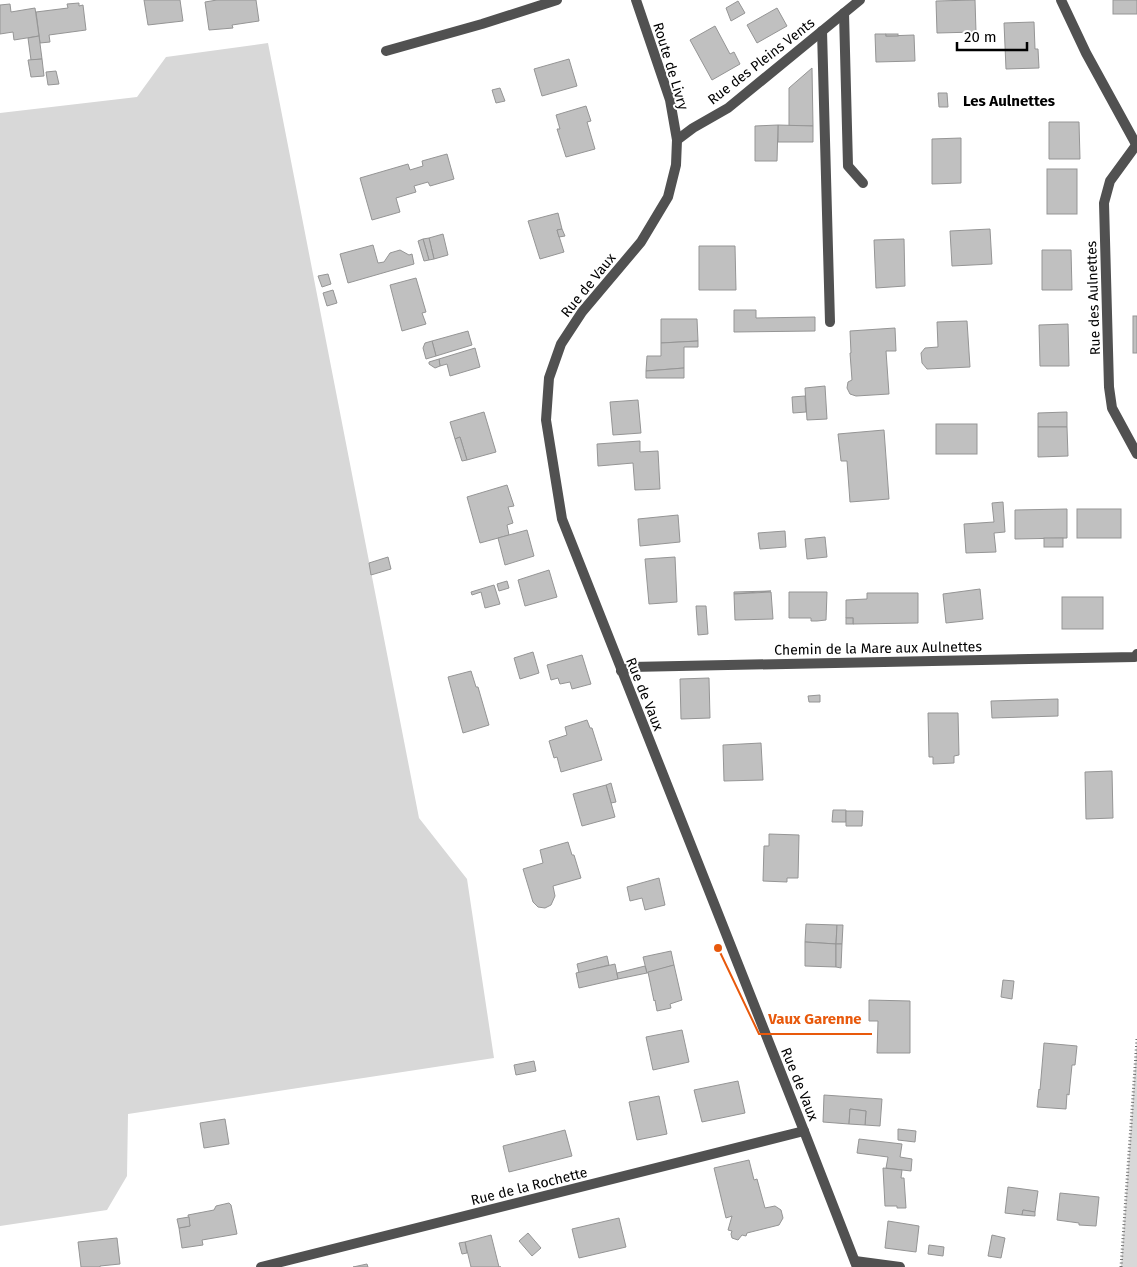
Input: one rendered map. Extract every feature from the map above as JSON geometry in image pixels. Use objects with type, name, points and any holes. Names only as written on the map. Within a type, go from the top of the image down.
[{"type":"street","points":[[386,51],[482,24],[557,0]]},
{"type":"street","name":"Route de Livry","points":[[636,0],[670,100],[676,140]]},
{"type":"street","name":"Rue des Pleins Vents","points":[[676,140],[728,108],[860,0]]},
{"type":"street","name":"Rue des Aulnettes","points":[[1061,0],[1086,53],[1137,145],[1110,181],[1104,203],[1109,387],[1112,408],[1137,454]]},
{"type":"street","points":[[844,13],[848,166],[863,183]]},
{"type":"street","points":[[822,31],[830,322]]},
{"type":"street","name":"Rue de Vaux","points":[[676,140],[676,165],[668,197],[641,242],[582,312],[561,344],[549,378],[546,420],[562,519],[856,1264]]},
{"type":"street","name":"Chemin de la Mare aux Aulnettes","points":[[621,670],[631,667],[1136,656]]},
{"type":"street","name":"Rue de la Rochette","points":[[266,1266],[804,1131]]},
{"type":"street","points":[[856,1264],[900,1267]]},
{"type":"path","points":[[1121,1267],[1137,1039]]},
{"type":"shaded area","points":[[268,43],[419,818],[467,879],[494,1058],[128,1114],[127,1176],[107,1210],[0,1226],[0,113],[137,97],[166,57]]},
{"type":"shaded area","points":[[1137,1039],[1137,1267],[1121,1267]]},
{"type":"building","points":[[144,0],[180,0],[183,21],[148,25]]},
{"type":"building","points":[[217,0],[256,0],[259,21],[232,25],[233,28],[209,30],[205,2]]},
{"type":"building","points":[[975,0],[976,32],[937,33],[936,1]]},
{"type":"building","points":[[1113,0],[1137,0],[1137,14],[1113,14]]},
{"type":"building","points":[[738,1],[745,13],[731,21],[726,8]]},
{"type":"building","points":[[79,3],[79,6],[83,5],[86,30],[49,35],[50,42],[40,43],[36,12],[68,8],[67,4]]},
{"type":"building","points":[[10,4],[11,12],[35,8],[39,36],[14,40],[13,32],[0,34],[0,5]]},
{"type":"building","points":[[777,8],[787,26],[757,43],[747,25]]},
{"type":"building","points":[[1034,22],[1035,49],[1038,49],[1039,68],[1006,69],[1004,23]]},
{"type":"building","points":[[715,26],[730,54],[734,52],[740,64],[712,80],[690,40]]},
{"type":"building","points":[[875,34],[886,34],[886,36],[914,35],[915,61],[876,62]]},
{"type":"building","points":[[886,34],[898,34],[898,36],[886,36]]},
{"type":"building","points":[[39,36],[42,59],[31,60],[28,38]]},
{"type":"building","points":[[42,59],[44,76],[31,77],[28,60]]},
{"type":"building","points":[[569,59],[577,86],[542,96],[534,69]]},
{"type":"building","points":[[812,68],[813,126],[789,126],[789,88]]},
{"type":"building","points":[[56,71],[59,84],[48,85],[46,72]]},
{"type":"building","points":[[500,88],[505,101],[496,103],[492,90]]},
{"type":"building","points":[[938,93],[947,93],[948,107],[939,107]]},
{"type":"building","points":[[586,106],[591,121],[587,122],[595,149],[566,157],[557,129],[560,129],[556,115]]},
{"type":"building","points":[[1049,122],[1079,122],[1080,159],[1049,159]]},
{"type":"building","points":[[778,125],[813,126],[813,142],[778,142]]},
{"type":"building","points":[[778,125],[777,161],[755,161],[755,126]]},
{"type":"building","points":[[961,138],[961,183],[932,184],[932,139]]},
{"type":"building","points":[[447,154],[454,179],[430,186],[428,182],[414,186],[416,192],[396,198],[400,212],[372,220],[360,178],[408,164],[410,170],[423,166],[422,161]]},
{"type":"building","points":[[1047,169],[1077,169],[1077,214],[1047,214]]},
{"type":"building","points":[[558,213],[562,229],[557,230],[564,252],[540,259],[528,221]]},
{"type":"building","points":[[562,229],[565,236],[559,237],[557,230]]},
{"type":"building","points":[[990,229],[992,264],[952,266],[950,231]]},
{"type":"building","points":[[443,234],[448,255],[434,259],[429,238]]},
{"type":"building","points":[[429,238],[434,259],[429,260],[423,239]]},
{"type":"building","points":[[423,239],[429,260],[424,261],[418,241]]},
{"type":"building","points":[[904,239],[905,286],[876,288],[874,240]]},
{"type":"building","points":[[373,245],[378,263],[384,262],[390,253],[400,250],[409,255],[412,254],[414,264],[348,283],[340,254]]},
{"type":"building","points":[[699,246],[735,246],[736,290],[699,290]]},
{"type":"building","points":[[1042,250],[1071,250],[1072,290],[1042,290]]},
{"type":"building","points":[[328,274],[331,284],[322,287],[318,276]]},
{"type":"building","points":[[416,278],[426,312],[422,313],[426,324],[402,331],[390,285]]},
{"type":"building","points":[[333,290],[337,303],[327,306],[323,293]]},
{"type":"building","points":[[734,310],[756,310],[756,318],[815,317],[815,331],[734,332]]},
{"type":"building","points":[[1133,316],[1137,316],[1137,353],[1133,353]]},
{"type":"building","points":[[661,319],[697,319],[698,341],[661,343]]},
{"type":"building","points":[[967,321],[970,367],[927,369],[922,363],[921,353],[925,348],[938,347],[937,322]]},
{"type":"building","points":[[1068,324],[1069,366],[1040,366],[1039,325]]},
{"type":"building","points":[[895,328],[896,351],[886,351],[889,394],[856,396],[850,394],[847,388],[848,382],[852,380],[850,331]]},
{"type":"building","points":[[468,331],[472,345],[436,356],[432,341]]},
{"type":"building","points":[[432,341],[436,356],[426,359],[423,348],[425,343]]},
{"type":"building","points":[[698,341],[698,347],[684,347],[684,368],[646,371],[647,356],[661,356],[661,343]]},
{"type":"building","points":[[475,348],[480,367],[450,376],[447,364],[440,366],[439,359]]},
{"type":"building","points":[[439,359],[440,366],[435,368],[429,364],[429,362]]},
{"type":"building","points":[[684,368],[684,378],[646,378],[646,371]]},
{"type":"building","points":[[825,386],[827,419],[807,420],[805,388]]},
{"type":"building","points":[[805,396],[806,412],[793,413],[792,397]]},
{"type":"building","points":[[638,400],[641,433],[613,435],[610,402]]},
{"type":"building","points":[[484,412],[496,452],[467,460],[460,437],[455,439],[450,422]]},
{"type":"building","points":[[1067,412],[1067,427],[1038,427],[1038,413]]},
{"type":"building","points":[[936,424],[977,424],[977,454],[936,454]]},
{"type":"building","points":[[1038,427],[1067,427],[1068,456],[1038,457]]},
{"type":"building","points":[[884,430],[889,499],[850,502],[847,461],[841,461],[838,434]]},
{"type":"building","points":[[460,437],[467,460],[462,461],[455,439]]},
{"type":"building","points":[[640,441],[640,452],[658,451],[660,489],[635,490],[633,463],[598,466],[597,444]]},
{"type":"building","points":[[507,485],[514,506],[508,507],[513,523],[507,525],[509,535],[480,543],[467,497]]},
{"type":"building","points":[[1003,502],[1005,532],[994,533],[996,552],[966,553],[964,524],[994,522],[992,503]]},
{"type":"building","points":[[1067,509],[1067,538],[1015,539],[1015,510]]},
{"type":"building","points":[[1077,509],[1121,509],[1121,538],[1077,538]]},
{"type":"building","points":[[678,515],[680,542],[640,546],[638,519]]},
{"type":"building","points":[[527,530],[534,556],[505,565],[498,538]]},
{"type":"building","points":[[785,531],[786,547],[760,549],[758,533]]},
{"type":"building","points":[[825,537],[827,557],[807,559],[805,539]]},
{"type":"building","points":[[1044,538],[1063,538],[1063,547],[1044,547]]},
{"type":"building","points":[[388,557],[391,569],[371,575],[369,563]]},
{"type":"building","points":[[675,557],[677,602],[649,604],[645,559]]},
{"type":"building","points":[[549,570],[557,597],[525,606],[518,580]]},
{"type":"building","points":[[507,581],[509,588],[499,591],[497,584]]},
{"type":"building","points":[[494,585],[500,604],[485,608],[481,592],[472,595],[471,592]]},
{"type":"building","points":[[980,589],[983,619],[946,623],[943,594]]},
{"type":"building","points":[[771,591],[734,594],[734,592]]},
{"type":"building","points":[[771,592],[773,619],[735,620],[734,594]]},
{"type":"building","points":[[789,592],[827,592],[826,620],[811,621],[811,618],[789,618]]},
{"type":"building","points":[[867,593],[918,593],[918,623],[853,624],[853,618],[846,618],[846,600],[867,599]]},
{"type":"building","points":[[1062,597],[1103,597],[1103,629],[1062,629]]},
{"type":"building","points":[[696,606],[706,606],[708,634],[698,635]]},
{"type":"building","points":[[846,618],[853,618],[853,624],[846,624]]},
{"type":"building","points":[[533,652],[539,673],[520,679],[514,658]]},
{"type":"building","points":[[582,655],[591,684],[572,689],[570,682],[560,684],[558,678],[551,680],[547,665]]},
{"type":"building","points":[[471,671],[476,687],[478,687],[489,725],[463,733],[448,677]]},
{"type":"building","points":[[709,678],[710,718],[681,719],[680,679]]},
{"type":"building","points":[[820,695],[820,702],[809,702],[808,696]]},
{"type":"building","points":[[1058,699],[1058,716],[992,718],[991,701]]},
{"type":"building","points":[[928,713],[958,713],[959,755],[954,756],[954,763],[933,764],[933,757],[929,757]]},
{"type":"building","points":[[587,720],[590,728],[592,728],[602,760],[561,772],[557,757],[554,758],[549,741],[567,735],[565,727]]},
{"type":"building","points":[[761,743],[763,780],[724,781],[723,745]]},
{"type":"building","points":[[1112,771],[1113,818],[1086,819],[1085,772]]},
{"type":"building","points":[[611,783],[616,802],[611,803],[606,785]]},
{"type":"building","points":[[606,785],[615,817],[582,826],[573,794]]},
{"type":"building","points":[[833,810],[846,810],[846,822],[832,822]]},
{"type":"building","points":[[846,811],[863,811],[862,826],[846,826]]},
{"type":"building","points":[[769,834],[799,835],[798,878],[787,878],[787,882],[763,881],[764,846],[769,846]]},
{"type":"building","points":[[568,842],[581,878],[553,886],[555,896],[551,905],[545,908],[538,907],[533,902],[523,869],[543,863],[540,850]]},
{"type":"building","points":[[659,878],[665,905],[645,910],[642,898],[630,901],[627,887]]},
{"type":"building","points":[[806,924],[837,925],[836,944],[805,942]]},
{"type":"building","points":[[837,925],[843,925],[842,944],[836,944]]},
{"type":"building","points":[[805,942],[836,944],[836,967],[805,966]]},
{"type":"building","points":[[836,944],[842,944],[841,968],[836,967]]},
{"type":"building","points":[[671,951],[674,965],[647,973],[643,957]]},
{"type":"building","points":[[607,956],[609,965],[579,973],[577,964]]},
{"type":"building","points":[[615,964],[618,979],[579,988],[576,973]]},
{"type":"building","points":[[674,965],[682,1000],[670,1004],[671,1008],[657,1011],[648,972]]},
{"type":"building","points":[[645,966],[647,973],[618,979],[617,973]]},
{"type":"building","points":[[1003,980],[1014,981],[1012,999],[1001,997]]},
{"type":"building","points":[[869,1000],[910,1001],[910,1053],[877,1053],[878,1021],[869,1021]]},
{"type":"building","points":[[682,1030],[689,1062],[653,1070],[646,1037]]},
{"type":"building","points":[[1044,1043],[1077,1046],[1075,1065],[1072,1065],[1066,1109],[1037,1107]]},
{"type":"building","points":[[534,1061],[536,1071],[516,1075],[514,1065]]},
{"type":"building","points":[[738,1081],[745,1113],[702,1122],[694,1090]]},
{"type":"building","points":[[824,1095],[882,1099],[880,1126],[865,1125],[866,1111],[850,1109],[849,1124],[823,1122]]},
{"type":"building","points":[[659,1096],[667,1134],[637,1140],[629,1102]]},
{"type":"building","points":[[850,1109],[866,1111],[865,1125],[849,1124]]},
{"type":"building","points":[[225,1119],[229,1144],[204,1148],[200,1123]]},
{"type":"building","points":[[898,1129],[916,1131],[915,1142],[898,1140]]},
{"type":"building","points":[[565,1130],[572,1156],[509,1172],[503,1146]]},
{"type":"building","points":[[859,1139],[902,1144],[900,1157],[912,1159],[911,1171],[886,1168],[888,1157],[857,1153]]},
{"type":"building","points":[[749,1160],[754,1180],[757,1179],[765,1208],[775,1206],[781,1210],[783,1218],[779,1225],[747,1233],[746,1236],[742,1235],[738,1240],[732,1238],[732,1231],[728,1230],[732,1216],[726,1218],[714,1168]]},
{"type":"building","points":[[883,1168],[902,1170],[901,1178],[904,1178],[906,1208],[885,1206]]},
{"type":"building","points":[[1008,1187],[1038,1191],[1035,1212],[1023,1210],[1022,1215],[1005,1213]]},
{"type":"building","points":[[1060,1193],[1099,1197],[1096,1226],[1079,1225],[1079,1223],[1057,1220]]},
{"type":"building","points":[[229,1203],[237,1234],[202,1240],[203,1245],[182,1248],[179,1228],[190,1226],[188,1215],[214,1210],[216,1206]]},
{"type":"building","points":[[1023,1210],[1035,1212],[1035,1216],[1022,1215]]},
{"type":"building","points":[[189,1217],[190,1226],[179,1228],[177,1219]]},
{"type":"building","points":[[619,1218],[626,1247],[579,1258],[572,1229]]},
{"type":"building","points":[[888,1221],[919,1226],[916,1252],[885,1248]]},
{"type":"building","points":[[528,1233],[541,1248],[532,1256],[519,1241]]},
{"type":"building","points":[[491,1235],[499,1267],[471,1267],[465,1242]]},
{"type":"building","points":[[992,1235],[1005,1238],[1001,1258],[988,1256]]},
{"type":"building","points":[[117,1238],[120,1264],[81,1267],[78,1242]]},
{"type":"building","points":[[465,1242],[467,1253],[462,1254],[459,1243]]},
{"type":"building","points":[[929,1245],[944,1247],[943,1256],[928,1254]]},
{"type":"building","points":[[367,1264],[368,1267],[353,1267]]},
{"type":"place","name":"Vaux Garenne","points":[[718,948]]},
{"type":"district","name":"Les Aulnettes","points":[[1009,101]]}]
